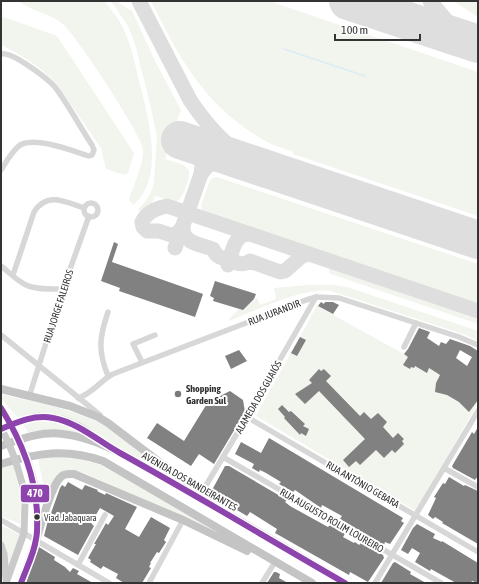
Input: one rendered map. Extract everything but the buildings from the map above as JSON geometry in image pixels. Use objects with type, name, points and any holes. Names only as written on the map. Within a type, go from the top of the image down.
[{"type":"highway","points":[[1,389],[70,406],[98,417],[183,480],[190,492]]},
{"type":"highway","points":[[1,428],[36,417],[50,417],[61,419],[76,425],[90,433],[102,444]]},
{"type":"highway","name":"AVENIDA DOS BANDEIRANTES","points":[[1,446],[43,433],[75,436],[102,444],[199,497],[345,583]]},
{"type":"highway","points":[[1,464],[22,457],[60,452],[78,454],[103,462],[312,583]]},
{"type":"highway","points":[[36,540],[53,489],[57,481],[62,476],[67,474],[82,477],[183,520],[252,553],[267,557]]},
{"type":"main road","points":[[1,408],[24,449],[31,469],[36,491],[38,522],[36,540],[21,583]]},
{"type":"main road","points":[[1,428],[14,454],[19,470],[25,503],[24,533],[6,582]]},
{"type":"main road","points":[[1,545],[4,554],[6,582]]},
{"type":"street","points":[[1,54],[8,54],[17,58],[55,88],[94,150],[89,156],[46,144],[27,142],[15,149],[1,170]]},
{"type":"street","points":[[13,275],[34,212],[40,204],[51,199],[84,208]]},
{"type":"street","points":[[90,203],[96,206],[96,214],[91,217],[89,216],[84,212],[84,208],[90,203]]},
{"type":"street","name":"RUA JORGE FALEIROS","points":[[29,397],[63,289],[89,216]]},
{"type":"street","points":[[1,266],[29,286],[38,288],[63,289]]},
{"type":"street","name":"RUA JURANDIR","points":[[78,398],[85,395],[108,376],[316,297],[339,298],[459,337],[478,345]]},
{"type":"street","name":"ALAMEDA DOS GUAIÓS","points":[[199,497],[247,418],[316,297]]},
{"type":"street","points":[[108,312],[103,326],[100,343],[102,362],[108,376]]},
{"type":"street","points":[[404,347],[416,323]]},
{"type":"street","points":[[1,335],[108,423]]},
{"type":"street","points":[[142,362],[133,344],[155,335]]},
{"type":"street","points":[[375,583],[478,411]]},
{"type":"street","name":"RUA ANTÔNIO GEBARA","points":[[247,418],[478,552]]},
{"type":"street","points":[[472,422],[478,425]]},
{"type":"street","name":"RUA AUGUSTO ROLIM LOUREIRO","points":[[223,457],[441,583]]},
{"type":"street","points":[[444,468],[478,487]]},
{"type":"street","points":[[78,565],[105,515]]},
{"type":"street","points":[[1,520],[110,583]]},
{"type":"street","points":[[149,583],[183,520]]},
{"type":"street","points":[[262,583],[275,562]]},
{"type":"shaded area","points":[[19,1],[104,1],[115,14],[128,41],[134,61],[150,129],[152,146],[152,164],[149,180],[143,194],[133,205],[129,200],[140,167],[143,150],[132,126],[94,66],[64,25]]},
{"type":"shaded area","points":[[111,1],[116,1],[132,11],[156,63],[181,110],[174,130],[168,129],[163,143],[169,144],[165,159],[184,165],[189,171],[187,185],[182,196],[176,202],[155,196],[151,205],[143,212],[138,210],[150,194],[154,182],[157,137],[135,44],[128,26]]},
{"type":"shaded area","points":[[151,1],[269,1],[478,72],[478,216],[293,154],[293,152],[273,145],[262,139],[242,126],[209,96],[196,79],[172,42]]},
{"type":"shaded area","points":[[453,1],[478,1],[478,17]]},
{"type":"shaded area","points":[[1,16],[57,36],[134,153],[128,173],[124,175],[106,169],[101,148],[57,84],[31,62],[1,45]]},
{"type":"shaded area","points":[[217,177],[478,264],[478,305],[206,214],[202,210],[201,205],[210,181]]},
{"type":"shaded area","points":[[332,267],[478,316],[478,324],[331,274],[329,273],[329,269]]},
{"type":"shaded area","points":[[307,285],[332,285],[347,287],[478,331],[478,341],[466,335],[331,291],[307,292],[280,300],[229,321],[229,319],[239,309],[243,310],[257,298],[260,305],[276,299],[274,288]]},
{"type":"shaded area","points":[[317,306],[478,395],[478,403],[416,511],[256,416]]},
{"type":"shaded area","points":[[1,394],[59,408],[93,420],[118,435],[143,454],[147,461],[144,461],[105,441],[96,433],[77,422],[18,418],[1,398]]},
{"type":"shaded area","points":[[36,420],[60,422],[85,433],[56,430],[28,432],[22,423]]},
{"type":"shaded area","points":[[60,456],[77,458],[101,465],[206,526],[202,526],[84,473],[75,471],[51,489],[44,489],[38,458]]},
{"type":"shaded area","points":[[13,464],[20,494],[20,524],[1,516],[1,468]]},
{"type":"shaded area","points":[[1,525],[20,535],[8,570],[1,540]]},
{"type":"waterway","points":[[284,49],[365,76]]},
{"type":"taxiway","points":[[139,1],[190,100],[217,135],[243,156],[262,166],[293,178]]},
{"type":"taxiway","points":[[430,1],[447,21],[470,42]]},
{"type":"taxiway","points":[[203,147],[201,174],[212,162],[216,160],[237,159]]},
{"type":"taxiway","points":[[175,248],[201,174]]},
{"type":"taxiway","points":[[183,227],[176,234],[171,235],[159,231],[147,231],[143,227],[142,222],[152,211],[167,206],[478,311]]},
{"type":"taxiway","points":[[183,227],[186,237],[189,240],[213,249],[220,257],[231,257],[239,264],[250,261],[280,272],[285,271],[302,256],[309,254]]},
{"type":"taxiway","points":[[228,265],[232,250],[237,240],[240,237],[250,234]]},
{"type":"runway","points":[[348,1],[478,44]]},
{"type":"runway","points":[[180,140],[478,240]]},
{"type":"transit line","name":"470","points":[[1,408],[15,432],[26,457],[36,498],[37,536],[32,556],[21,583]]},
{"type":"transit line","name":"470","points":[[1,429],[20,421],[40,417],[62,420],[80,428],[120,453],[345,583]]},
{"type":"place","name":"Shopping Garden Sul","points":[[178,394]]},
{"type":"place","name":"Viad. Jabaquara","points":[[37,517]]}]
